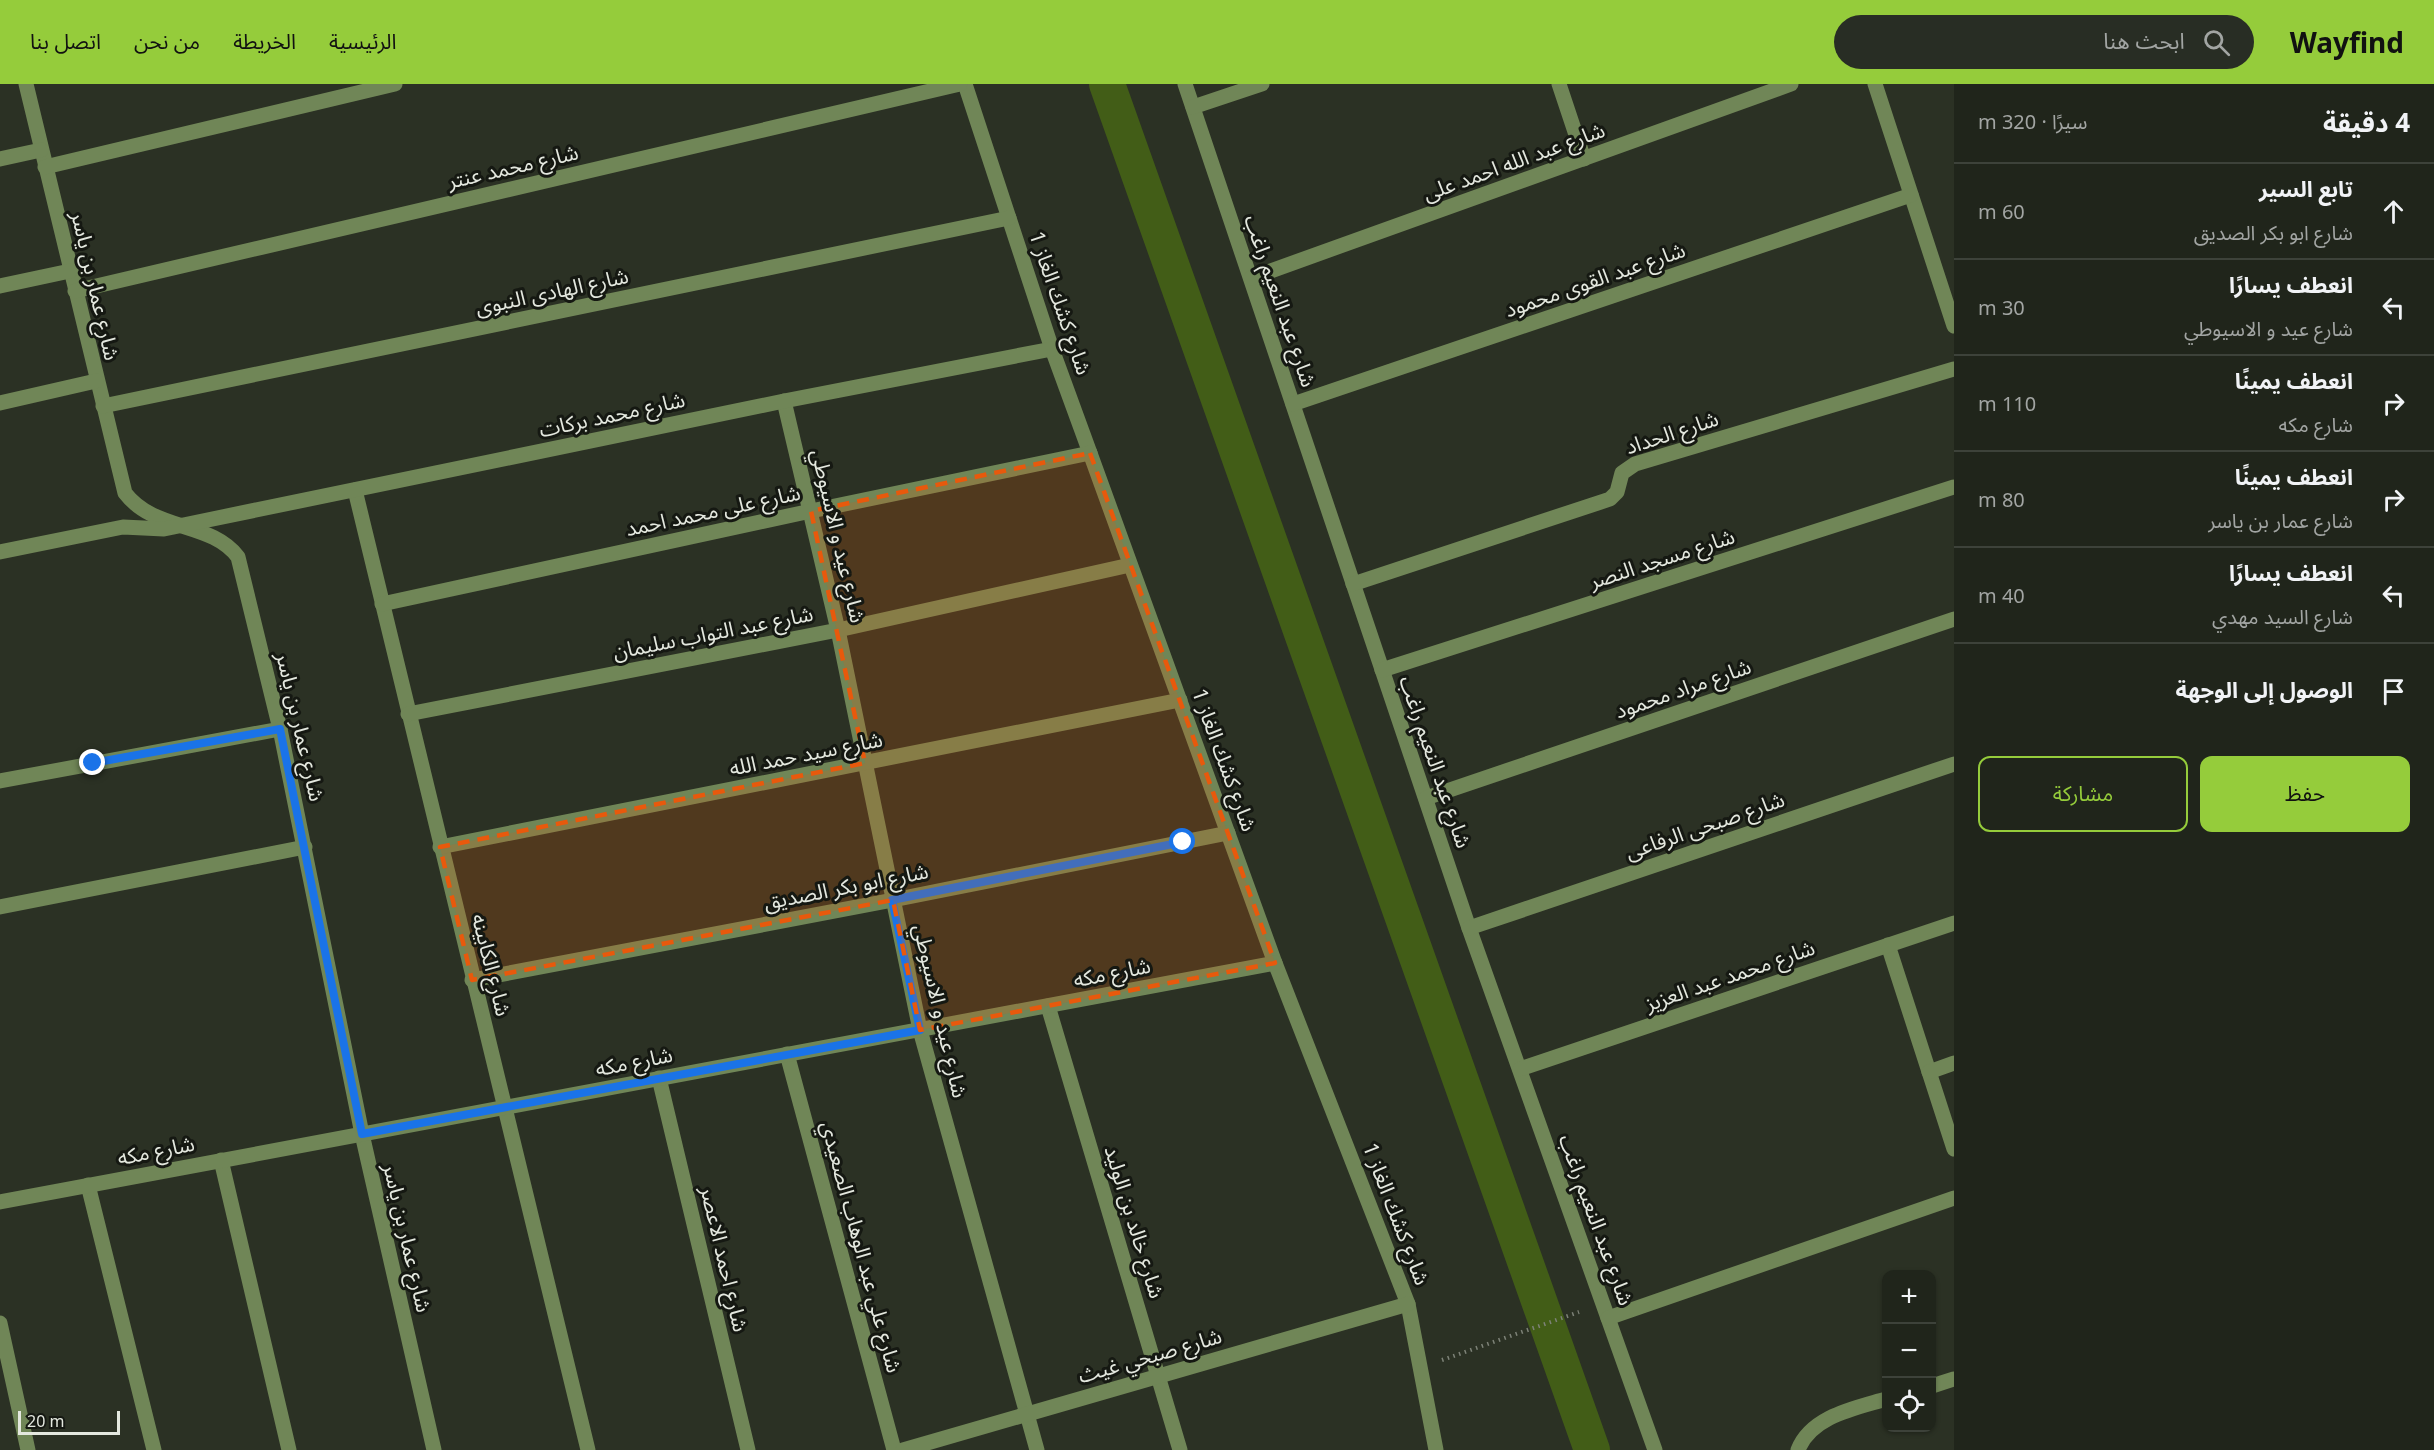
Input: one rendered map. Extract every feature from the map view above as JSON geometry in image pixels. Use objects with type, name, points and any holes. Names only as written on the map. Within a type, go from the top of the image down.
[{"type":"street","name":"شارع عمار بن ياسر","points":[[26,84],[96,381],[125,493],[135,506],[149,515],[230,546],[238,557],[280,729],[362,1134],[434,1450]]},
{"type":"street","points":[[45,167],[395,84]]},
{"type":"street","name":"شارع محمد عنتر","points":[[75,291],[960,84]]},
{"type":"street","name":"شارع كشك الغاز 1","points":[[965,84],[1052,349],[1275,963],[1408,1304],[1436,1450]]},
{"type":"street","name":"شارع عبد النعيم راغب","points":[[1185,84],[1469,928],[1655,1450]]},
{"type":"street","points":[[1193,107],[1262,84]]},
{"type":"street","points":[[1559,84],[1584,159]]},
{"type":"street","name":"شارع عبد الله احمد على","points":[[1251,278],[1791,84]]},
{"type":"street","points":[[1875,84],[1954,326]]},
{"type":"street","points":[[0,159],[41,150]]},
{"type":"street","name":"شارع عبد القوى محمود","points":[[1293,404],[1911,195]]},
{"type":"street","name":"شارع الهادى النبوى","points":[[103,406],[1009,218]]},
{"type":"street","points":[[0,286],[70,271]]},
{"type":"street","name":"شارع محمد بركات","points":[[0,552],[123,527],[164,529],[181,526],[784,401],[1052,349]]},
{"type":"street","name":"شارع الحداد","points":[[1353,584],[1610,499],[1617,492],[1622,473],[1635,464],[1954,369]]},
{"type":"street","points":[[0,403],[96,381]]},
{"type":"street","name":"شارع عيد و الاسيوطي","points":[[784,401],[812,511],[838,630],[920,1030],[1037,1450]]},
{"type":"street","name":"شارع على محمد احمد","points":[[382,604],[1090,453]]},
{"type":"street","name":"شارع مسجد النصر","points":[[1382,670],[1954,487]]},
{"type":"street","name":"شارع الكابينه","points":[[355,490],[472,980],[588,1450]]},
{"type":"street","name":"شارع عبد التواب سليمان","points":[[408,714],[838,630],[1131,565]]},
{"type":"street","name":"شارع مراد محمود","points":[[1426,798],[1954,619]]},
{"type":"street","name":"شارع سيد حمد الله","points":[[440,847],[1180,700]]},
{"type":"street","points":[[0,780],[280,729]]},
{"type":"street","name":"شارع صبحى الرفاعى","points":[[1469,928],[1954,764]]},
{"type":"street","name":"شارع ابو بكر الصديق","points":[[472,980],[1228,833]]},
{"type":"street","points":[[0,907],[305,847]]},
{"type":"street","name":"شارع محمد عبد العزيز","points":[[1520,1069],[1954,923]]},
{"type":"street","points":[[1888,945],[1954,1149]]},
{"type":"street","name":"شارع مكه","points":[[0,1202],[1275,963]]},
{"type":"street","name":"شارع خالد بن الوليد","points":[[1048,1006],[1180,1450]]},
{"type":"street","name":"شارع علي عبد الوهاب الصعيدي","points":[[787,1054],[894,1450]]},
{"type":"street","points":[[1929,1072],[1954,1063]]},
{"type":"street","name":"شارع احمد الاعصر","points":[[659,1078],[748,1450]]},
{"type":"street","points":[[221,1160],[289,1450]]},
{"type":"street","points":[[88,1185],[154,1450]]},
{"type":"street","points":[[1605,1311],[1954,1198]]},
{"type":"street","name":"شارع صبحي غيث","points":[[903,1450],[1408,1304]]},
{"type":"street","points":[[0,1323],[28,1450]]},
{"type":"street","points":[[1936,1385],[1954,1379]]},
{"type":"street","points":[[1798,1450],[1808,1436],[1838,1414],[1882,1401]]},
{"type":"path","points":[[1450,1357],[1530,1329],[1605,1311]]},
{"type":"highlighted area","points":[[1090,453],[1275,963],[920,1030],[893,900],[472,980],[440,847],[865,763],[811,511]]},
{"type":"waterway","points":[[1107,84],[1592,1450]]},
{"type":"route","points":[[93,763],[280,729],[362,1134],[920,1030],[892,900],[1183,842]]}]
